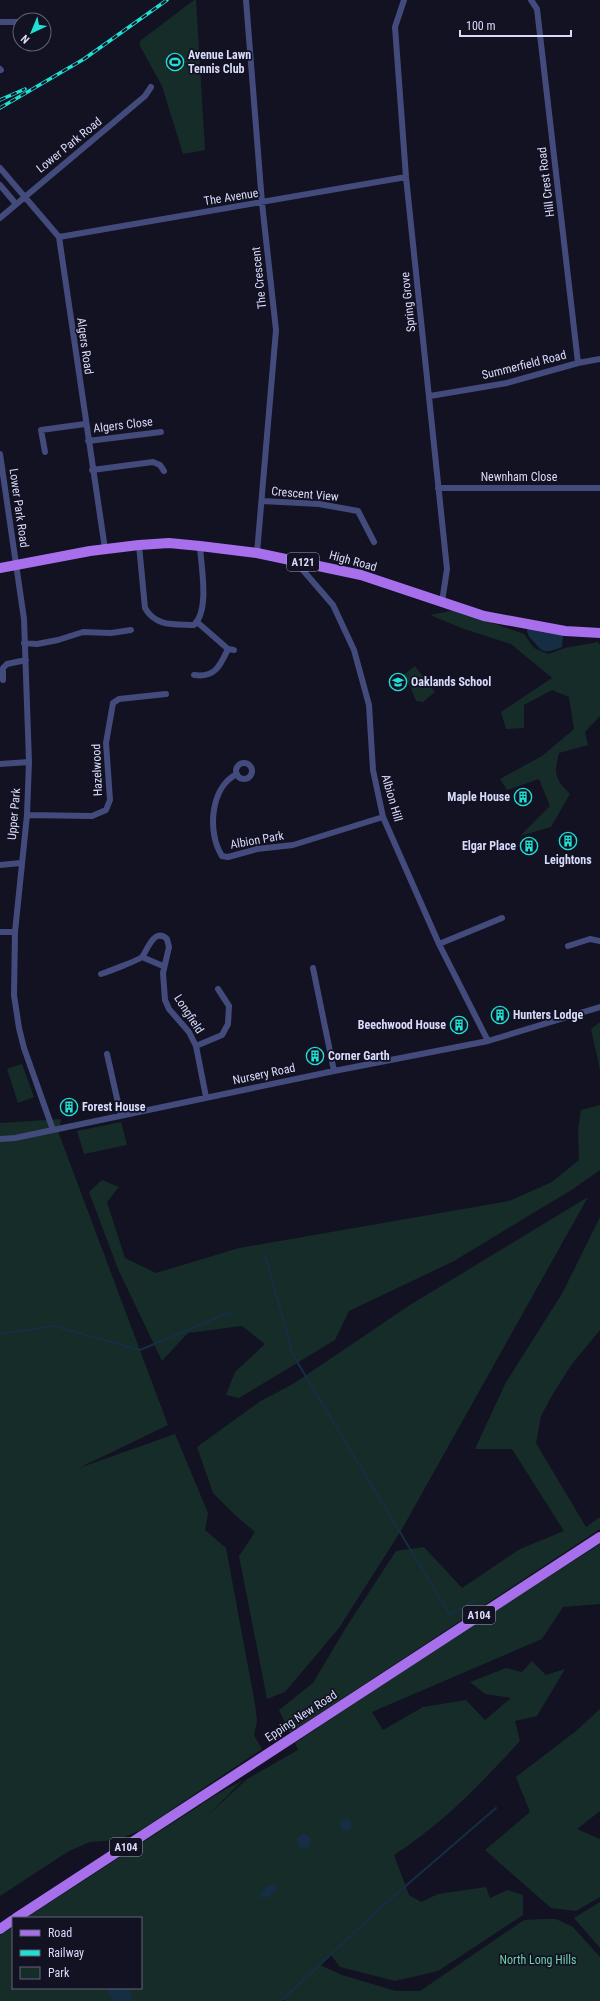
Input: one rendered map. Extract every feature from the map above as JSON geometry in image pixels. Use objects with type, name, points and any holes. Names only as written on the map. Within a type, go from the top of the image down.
[{"type":"main road","name":"High Road","points":[[0,568],[105,549],[139,545],[169,543],[200,546],[257,553],[361,575],[484,616],[565,631],[600,633]]},
{"type":"main road","name":"Epping New Road","points":[[18,1917],[600,1537]]},
{"type":"main road","points":[[0,1929],[12,1921]]},
{"type":"street","name":"The Crescent","points":[[246,0],[262,203],[276,330],[257,553]]},
{"type":"street","name":"Spring Grove","points":[[404,0],[395,27],[406,178],[447,569],[442,602]]},
{"type":"street","name":"Hill Crest Road","points":[[531,0],[537,9],[578,363]]},
{"type":"street","points":[[0,22],[12,22]]},
{"type":"street","name":"Lower Park Road","points":[[0,218],[24,196],[139,101],[151,88]]},
{"type":"street","points":[[0,168],[59,237]]},
{"type":"street","name":"The Avenue","points":[[59,237],[406,178]]},
{"type":"street","points":[[0,186],[16,204]]},
{"type":"street","name":"Algers Road","points":[[59,237],[85,424],[105,549]]},
{"type":"street","name":"Summerfield Road","points":[[430,396],[507,383],[578,363],[600,359]]},
{"type":"street","points":[[45,452],[41,430],[85,424]]},
{"type":"street","name":"Algers Close","points":[[88,441],[161,432]]},
{"type":"street","name":"Lower Park Road","points":[[0,454],[16,565]]},
{"type":"street","points":[[92,470],[153,462],[160,465],[164,471]]},
{"type":"street","name":"Newnham Close","points":[[438,488],[600,488]]},
{"type":"street","name":"Crescent View","points":[[262,501],[319,504],[358,511],[374,542]]},
{"type":"street","points":[[139,545],[145,608],[150,616],[159,622],[168,624],[194,625],[202,614],[204,604],[200,546]]},
{"type":"street","name":"Albion Hill","points":[[295,560],[296,565],[333,605],[354,650],[369,705],[372,770],[383,817],[439,944],[488,1041]]},
{"type":"street","name":"Upper Park","points":[[16,565],[24,619],[29,762],[27,815],[15,932],[14,995],[19,1028],[53,1130]]},
{"type":"street","points":[[194,674],[205,676],[219,668],[231,649],[197,622]]},
{"type":"street","points":[[24,643],[58,640],[83,632],[111,633],[131,630]]},
{"type":"street","points":[[3,680],[3,668],[7,664],[26,660]]},
{"type":"street","name":"Hazelwood","points":[[27,815],[92,816],[106,810],[110,800],[106,743],[112,703],[119,699],[166,694]]},
{"type":"street","points":[[0,764],[29,762]]},
{"type":"street","name":"Albion Park","points":[[237,774],[232,777],[222,788],[216,798],[214,832],[218,849],[222,856],[228,857],[257,849],[293,845],[383,817]]},
{"type":"street","points":[[0,865],[21,863]]},
{"type":"street","points":[[439,944],[502,918]]},
{"type":"street","points":[[0,932],[15,932]]},
{"type":"street","name":"Longfield","points":[[142,957],[143,952],[155,938],[165,937],[169,941],[169,947],[163,966],[165,1000],[169,1009],[189,1032],[196,1046],[206,1097]]},
{"type":"street","points":[[568,946],[590,939],[600,941]]},
{"type":"street","points":[[101,974],[142,957],[163,966]]},
{"type":"street","points":[[313,968],[334,1071]]},
{"type":"street","points":[[196,1046],[222,1035],[228,1024],[229,1006],[218,989]]},
{"type":"street","name":"Nursery Road","points":[[0,1139],[53,1130],[206,1097],[488,1041],[600,1007]]},
{"type":"street","points":[[107,1054],[121,1116]]},
{"type":"green space","name":"Avenue Lawn Tennis Club","points":[[196,0],[205,150],[183,154],[162,86],[140,46],[140,41]]},
{"type":"green space","points":[[455,610],[524,634],[534,648],[548,654],[565,648],[598,642],[600,645],[600,716],[585,732],[588,745],[559,753],[556,766],[558,780],[570,794],[551,827],[520,836],[550,806],[539,779],[507,790],[500,779],[542,756],[574,729],[569,697],[552,690],[524,705],[524,728],[506,729],[501,712],[552,678],[511,644],[464,629],[430,615]]},
{"type":"green space","points":[[415,666],[435,692],[423,702],[416,701],[410,686],[402,676]]},
{"type":"green space","points":[[600,1022],[600,1070],[591,1029]]},
{"type":"green space","points":[[22,1064],[34,1097],[18,1103],[7,1069]]},
{"type":"green space","points":[[600,1105],[600,1170],[573,1189],[454,1261],[349,1311],[335,1340],[239,1398],[226,1395],[235,1372],[265,1344],[242,1326],[188,1333],[162,1361],[118,1269],[89,1192],[102,1180],[119,1187],[107,1202],[125,1258],[156,1273],[239,1248],[509,1201],[552,1182],[579,1160],[578,1129],[581,1110]]},
{"type":"green space","points":[[61,1119],[59,1134],[168,1425],[79,1468],[175,1434],[208,1513],[205,1530],[226,1548],[255,1704],[257,1721],[254,1735],[262,1749],[141,1830],[117,1840],[90,1842],[69,1851],[0,1896],[0,1123]]},
{"type":"green space","points":[[121,1122],[127,1145],[84,1154],[77,1131]]},
{"type":"green space","points":[[588,1197],[402,1529],[339,1628],[285,1692],[267,1699],[239,1556],[255,1532],[213,1493],[197,1447],[259,1402],[293,1384],[410,1305]]},
{"type":"green space","points":[[600,1217],[600,1330],[572,1364],[554,1392],[541,1416],[536,1443],[586,1527],[600,1517],[600,1529],[290,1733],[279,1710],[313,1683],[345,1629],[396,1551],[424,1547],[462,1588],[520,1549],[564,1531],[512,1449],[475,1449],[505,1384],[563,1292]]},
{"type":"green space","name":"North Long Hills","points":[[600,1544],[600,1604],[563,1607],[542,1639],[372,1712],[383,1730],[423,1707],[466,1700],[485,1720],[511,1698],[485,1694],[470,1682],[506,1668],[522,1672],[532,1661],[546,1675],[565,1669],[537,1716],[515,1721],[520,1741],[461,1802],[429,1829],[394,1855],[409,1895],[421,1902],[438,1894],[486,1887],[490,1898],[508,1890],[523,1895],[523,1915],[438,1971],[395,1981],[340,1967],[331,1955],[320,1965],[342,1975],[396,1991],[420,1991],[524,1920],[556,1919],[573,1927],[600,1957],[600,2001],[285,2001],[284,1999],[281,2001],[0,2001],[0,1935],[12,1928],[12,1989],[142,1989],[142,1917],[28,1917],[219,1793],[243,1780],[207,1816],[247,1779],[298,1750],[295,1743],[457,1635]]},
{"type":"green space","points":[[600,1709],[600,1811],[577,1829],[600,1839],[600,1897],[576,1911],[551,1908],[485,1850],[530,1812],[516,1777],[576,1731]]},
{"type":"green space","points":[[600,1902],[600,1948],[574,1918]]},
{"type":"water","points":[[527,628],[563,635],[562,647],[550,651],[544,651],[530,638]]},
{"type":"water","points":[[346,1819],[350,1821],[352,1825],[350,1829],[346,1831],[342,1829],[340,1825],[342,1821]]},
{"type":"water","points":[[304,1834],[309,1836],[311,1841],[309,1846],[304,1848],[299,1846],[297,1841],[299,1836]]},
{"type":"water","points":[[274,1884],[278,1890],[268,1897],[259,1897],[266,1887]]},
{"type":"water","points":[[107,1989],[129,1989],[133,2001],[112,2001]]},
{"type":"waterway","points":[[265,1255],[293,1355],[450,1615],[475,1600]]},
{"type":"waterway","points":[[0,1334],[54,1326],[140,1350],[233,1311]]},
{"type":"waterway","points":[[281,2001],[387,1902],[496,1808]]},
{"type":"railway","points":[[0,108],[84,59],[167,0]]},
{"type":"railway","points":[[0,100],[25,89]]},
{"type":"place","name":"Avenue Lawn Tennis Club","points":[[175,62]]},
{"type":"place","name":"Oaklands School","points":[[398,682]]},
{"type":"place","name":"Maple House","points":[[523,797]]},
{"type":"place","name":"Leightons","points":[[568,841]]},
{"type":"place","name":"Elgar Place","points":[[529,846]]},
{"type":"place","name":"Hunters Lodge","points":[[500,1015]]},
{"type":"place","name":"Beechwood House","points":[[459,1025]]},
{"type":"place","name":"Corner Garth","points":[[315,1056]]},
{"type":"place","name":"Forest House","points":[[69,1107]]}]
